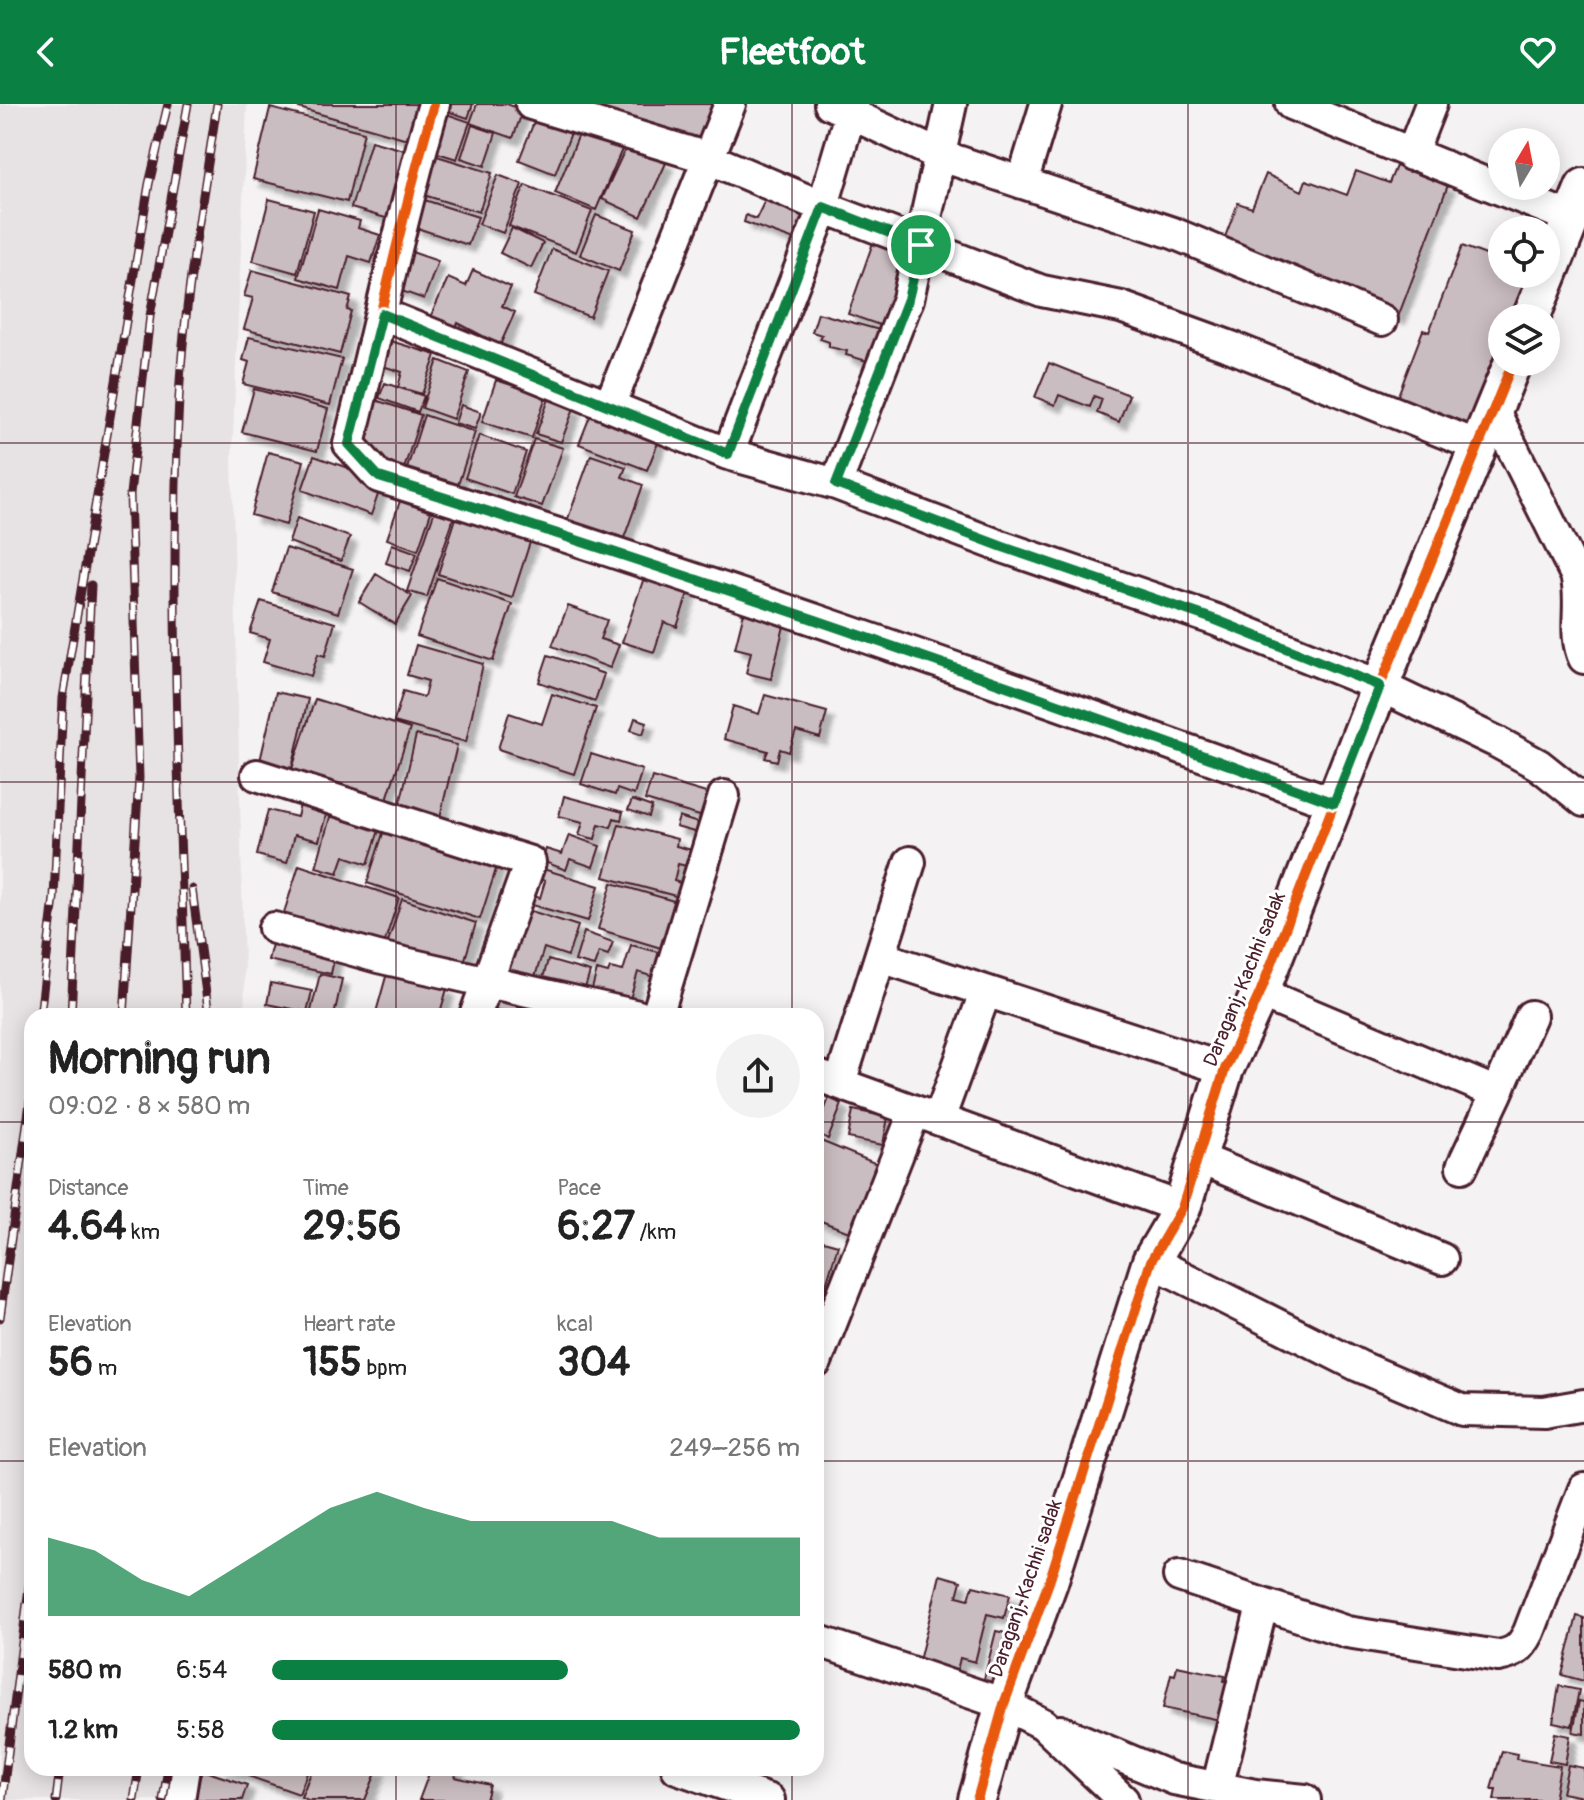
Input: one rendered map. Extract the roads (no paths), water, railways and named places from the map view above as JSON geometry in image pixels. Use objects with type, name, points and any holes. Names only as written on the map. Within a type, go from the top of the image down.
[{"type":"street","points":[[434,104],[406,203],[349,444],[379,477],[802,615],[1064,705],[1334,803]]},
{"type":"street","points":[[531,104],[708,158],[823,207],[1042,291],[1121,307],[1234,348],[1478,446]]},
{"type":"street","points":[[610,405],[730,104]]},
{"type":"street","points":[[836,484],[908,299],[951,104]]},
{"type":"street","points":[[1022,183],[1046,104]]},
{"type":"street","points":[[1291,104],[1411,155],[1577,203],[1537,304]]},
{"type":"street","points":[[1411,155],[1431,104]]},
{"type":"street","points":[[728,454],[823,207],[845,107],[939,155],[1173,233],[1382,320]]},
{"type":"street","points":[[382,314],[728,454],[836,484],[1003,547],[1216,620],[1380,686],[1539,765],[1584,801]]},
{"type":"street","name":"Daraganj, Kachhi sadak","points":[[977,1800],[1004,1704],[1049,1582],[1151,1261],[1182,1208],[1225,1069],[1260,993],[1380,686],[1508,376]]},
{"type":"street","points":[[1494,411],[1576,575],[1580,588],[1579,640],[1584,658]]},
{"type":"street","points":[[257,775],[530,862],[479,1008]]},
{"type":"street","points":[[659,1008],[724,796]]},
{"type":"street","points":[[910,862],[881,957],[828,1079],[1182,1208]]},
{"type":"street","points":[[274,928],[603,1008]]},
{"type":"street","points":[[881,957],[1225,1069]]},
{"type":"street","points":[[824,1344],[985,993]]},
{"type":"street","points":[[1260,993],[1497,1093]]},
{"type":"street","points":[[1462,1167],[1531,1016]]},
{"type":"street","points":[[1198,1158],[1442,1259]]},
{"type":"street","points":[[1151,1261],[1359,1366],[1462,1410],[1495,1414],[1544,1412],[1584,1405]]},
{"type":"street","points":[[1179,1576],[1347,1632],[1498,1656],[1513,1654],[1522,1646],[1574,1549],[1584,1489]]},
{"type":"street","points":[[1217,1788],[1262,1606]]},
{"type":"street","points":[[824,1643],[1004,1704],[1043,1724],[1174,1779],[1305,1800]]},
{"type":"street","points":[[1043,1724],[1123,1800]]},
{"type":"street","points":[[179,1800],[183,1776]]},
{"type":"street","points":[[700,1776],[769,1800]]},
{"type":"railway","points":[[41,1008],[54,898],[63,698],[149,184],[168,104]]},
{"type":"railway","points":[[125,1008],[139,778],[130,494],[150,316],[188,104]]},
{"type":"railway","points":[[186,1008],[176,707],[176,475],[185,324],[217,104]]},
{"type":"railway","points":[[71,1008],[91,585]]},
{"type":"railway","points":[[192,889],[208,1008]]},
{"type":"railway","points":[[0,1318],[24,1146]]},
{"type":"railway","points":[[2,1800],[24,1627]]},
{"type":"railway","points":[[56,1800],[59,1776]]},
{"type":"railway","points":[[134,1800],[138,1776]]},
{"type":"railway","points":[[163,1800],[167,1776]]}]
